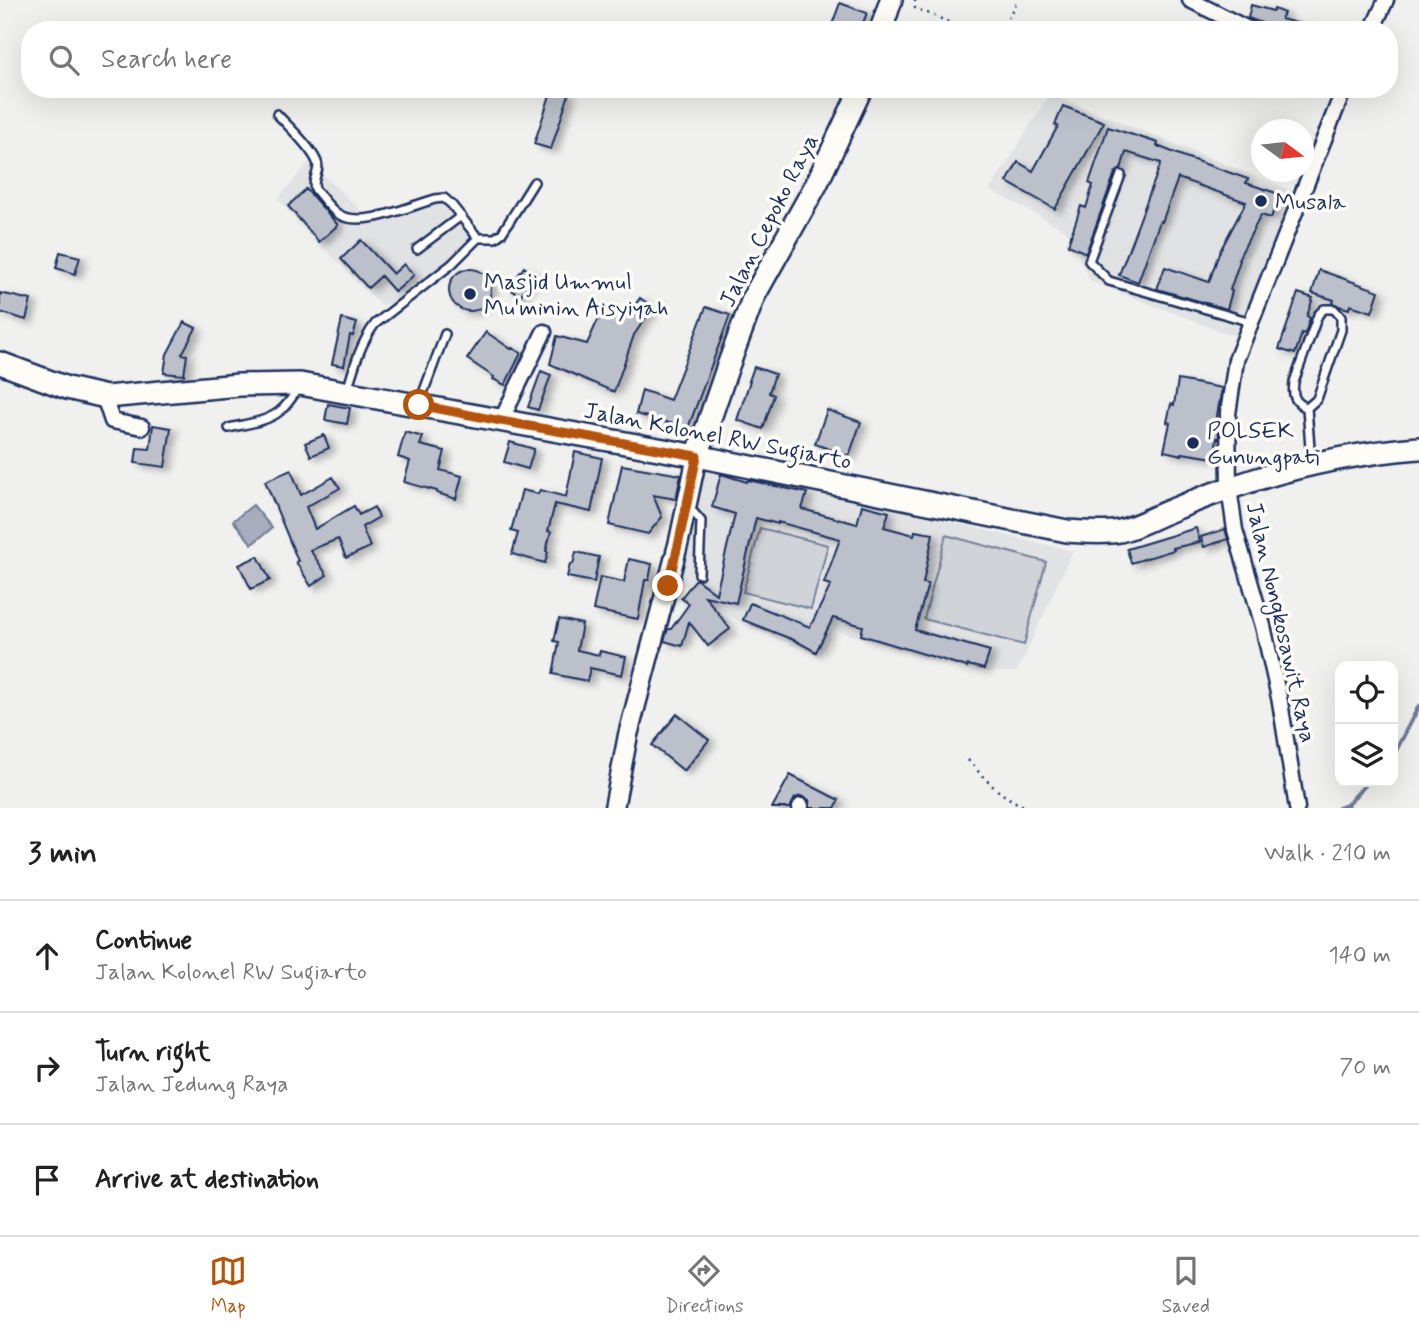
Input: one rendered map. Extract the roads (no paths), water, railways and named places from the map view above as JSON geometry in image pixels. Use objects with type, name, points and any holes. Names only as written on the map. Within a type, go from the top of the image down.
[{"type":"main road","points":[[884,21],[891,0]]},
{"type":"main road","name":"Jalan Cepoko Raya","points":[[697,456],[754,296],[816,185],[857,98]]},
{"type":"main road","name":"Jalan Kolonel RW Sugiarto","points":[[0,363],[68,388],[106,397],[239,385],[300,384],[346,391],[697,456],[1067,531],[1105,533],[1121,530],[1229,488],[1311,465],[1380,451],[1419,448]]},
{"type":"street","points":[[1190,0],[1232,21]]},
{"type":"street","points":[[1376,21],[1386,0]]},
{"type":"street","name":"Jalan Nongkosawit Raya","points":[[1297,808],[1280,702],[1263,626],[1235,530],[1229,488],[1228,414],[1236,360],[1340,98]]},
{"type":"street","points":[[501,421],[544,331]]},
{"type":"street","points":[[106,397],[112,421],[142,427]]},
{"type":"street","points":[[614,808],[628,735],[655,638],[697,456]]},
{"type":"lane","points":[[277,114],[317,161],[318,168],[313,180],[315,189],[338,214],[349,219],[371,218],[440,198],[447,201],[478,238],[495,238],[502,233],[534,182]]},
{"type":"lane","points":[[1121,175],[1089,261],[1109,281],[1251,322]]},
{"type":"lane","points":[[417,249],[461,216]]},
{"type":"lane","points":[[346,391],[361,346],[375,324],[452,264],[478,238]]},
{"type":"lane","points":[[1324,309],[1334,309],[1341,317],[1341,330],[1317,399],[1307,408],[1297,402],[1292,394],[1294,383],[1318,315],[1324,309]]},
{"type":"lane","points":[[419,405],[445,334]]},
{"type":"lane","points":[[229,428],[270,418],[286,405],[300,384]]},
{"type":"lane","points":[[1307,408],[1311,465]]},
{"type":"lane","points":[[685,509],[694,513],[701,521],[699,574]]},
{"type":"water","points":[[253,505],[272,528],[252,544],[233,521]]},
{"type":"waterway","points":[[1398,746],[1419,706]]},
{"type":"waterway","points":[[1339,808],[1347,805],[1363,787]]},
{"type":"place","name":"Musala","points":[[1261,201]]},
{"type":"place","name":"Masjid Ummul Mu'minin Aisyiyah","points":[[470,294]]},
{"type":"place","name":"POLSEK Gunungpati","points":[[1193,443]]}]
